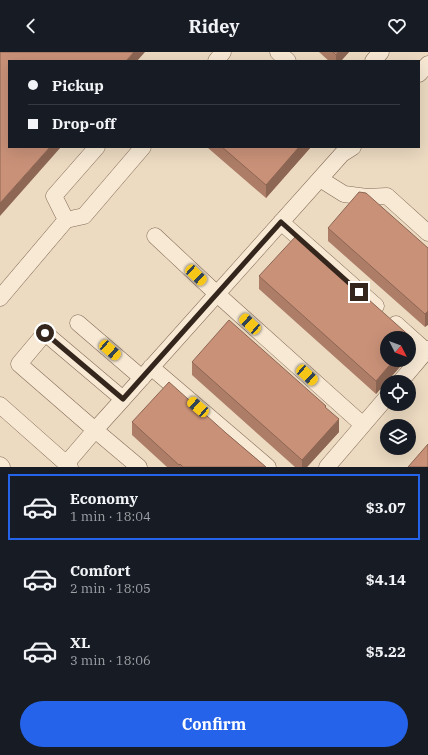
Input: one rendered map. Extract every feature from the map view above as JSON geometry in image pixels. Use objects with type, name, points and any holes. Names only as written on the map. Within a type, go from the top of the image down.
[{"type":"street","points":[[217,60],[223,52]]},
{"type":"street","points":[[278,52],[287,60]]},
{"type":"street","points":[[374,60],[381,52]]},
{"type":"street","points":[[420,73],[428,64]]},
{"type":"street","points":[[66,220],[54,196],[96,148]]},
{"type":"street","points":[[0,298],[66,220],[84,216],[142,148]]},
{"type":"street","points":[[0,405],[68,465],[95,430],[342,154],[351,148]]},
{"type":"street","points":[[320,179],[344,194],[368,197],[387,196],[428,233]]},
{"type":"street","points":[[281,222],[427,350],[406,375]]},
{"type":"street","points":[[155,236],[217,294],[363,425]]},
{"type":"street","points":[[78,323],[147,372],[268,467]]},
{"type":"street","points":[[123,399],[45,333],[19,364],[139,467]]},
{"type":"street","points":[[327,467],[380,405]]},
{"type":"building","points":[[0,52],[134,52],[127,60],[8,60],[8,148],[49,148],[0,203]]},
{"type":"building","points":[[223,148],[298,148],[266,185]]},
{"type":"building","points":[[359,192],[366,193],[428,248],[428,311],[425,314],[328,228]]},
{"type":"building","points":[[296,236],[358,293],[359,291],[404,331],[380,331],[380,367],[388,367],[376,381],[259,276]]},
{"type":"building","points":[[229,320],[339,419],[302,460],[192,362]]},
{"type":"building","points":[[169,382],[266,467],[183,467],[180,464],[179,465],[132,422]]},
{"type":"building","points":[[428,444],[428,467],[408,467]]},
{"type":"route","points":[[45,333],[123,399],[281,222],[359,292]]}]
